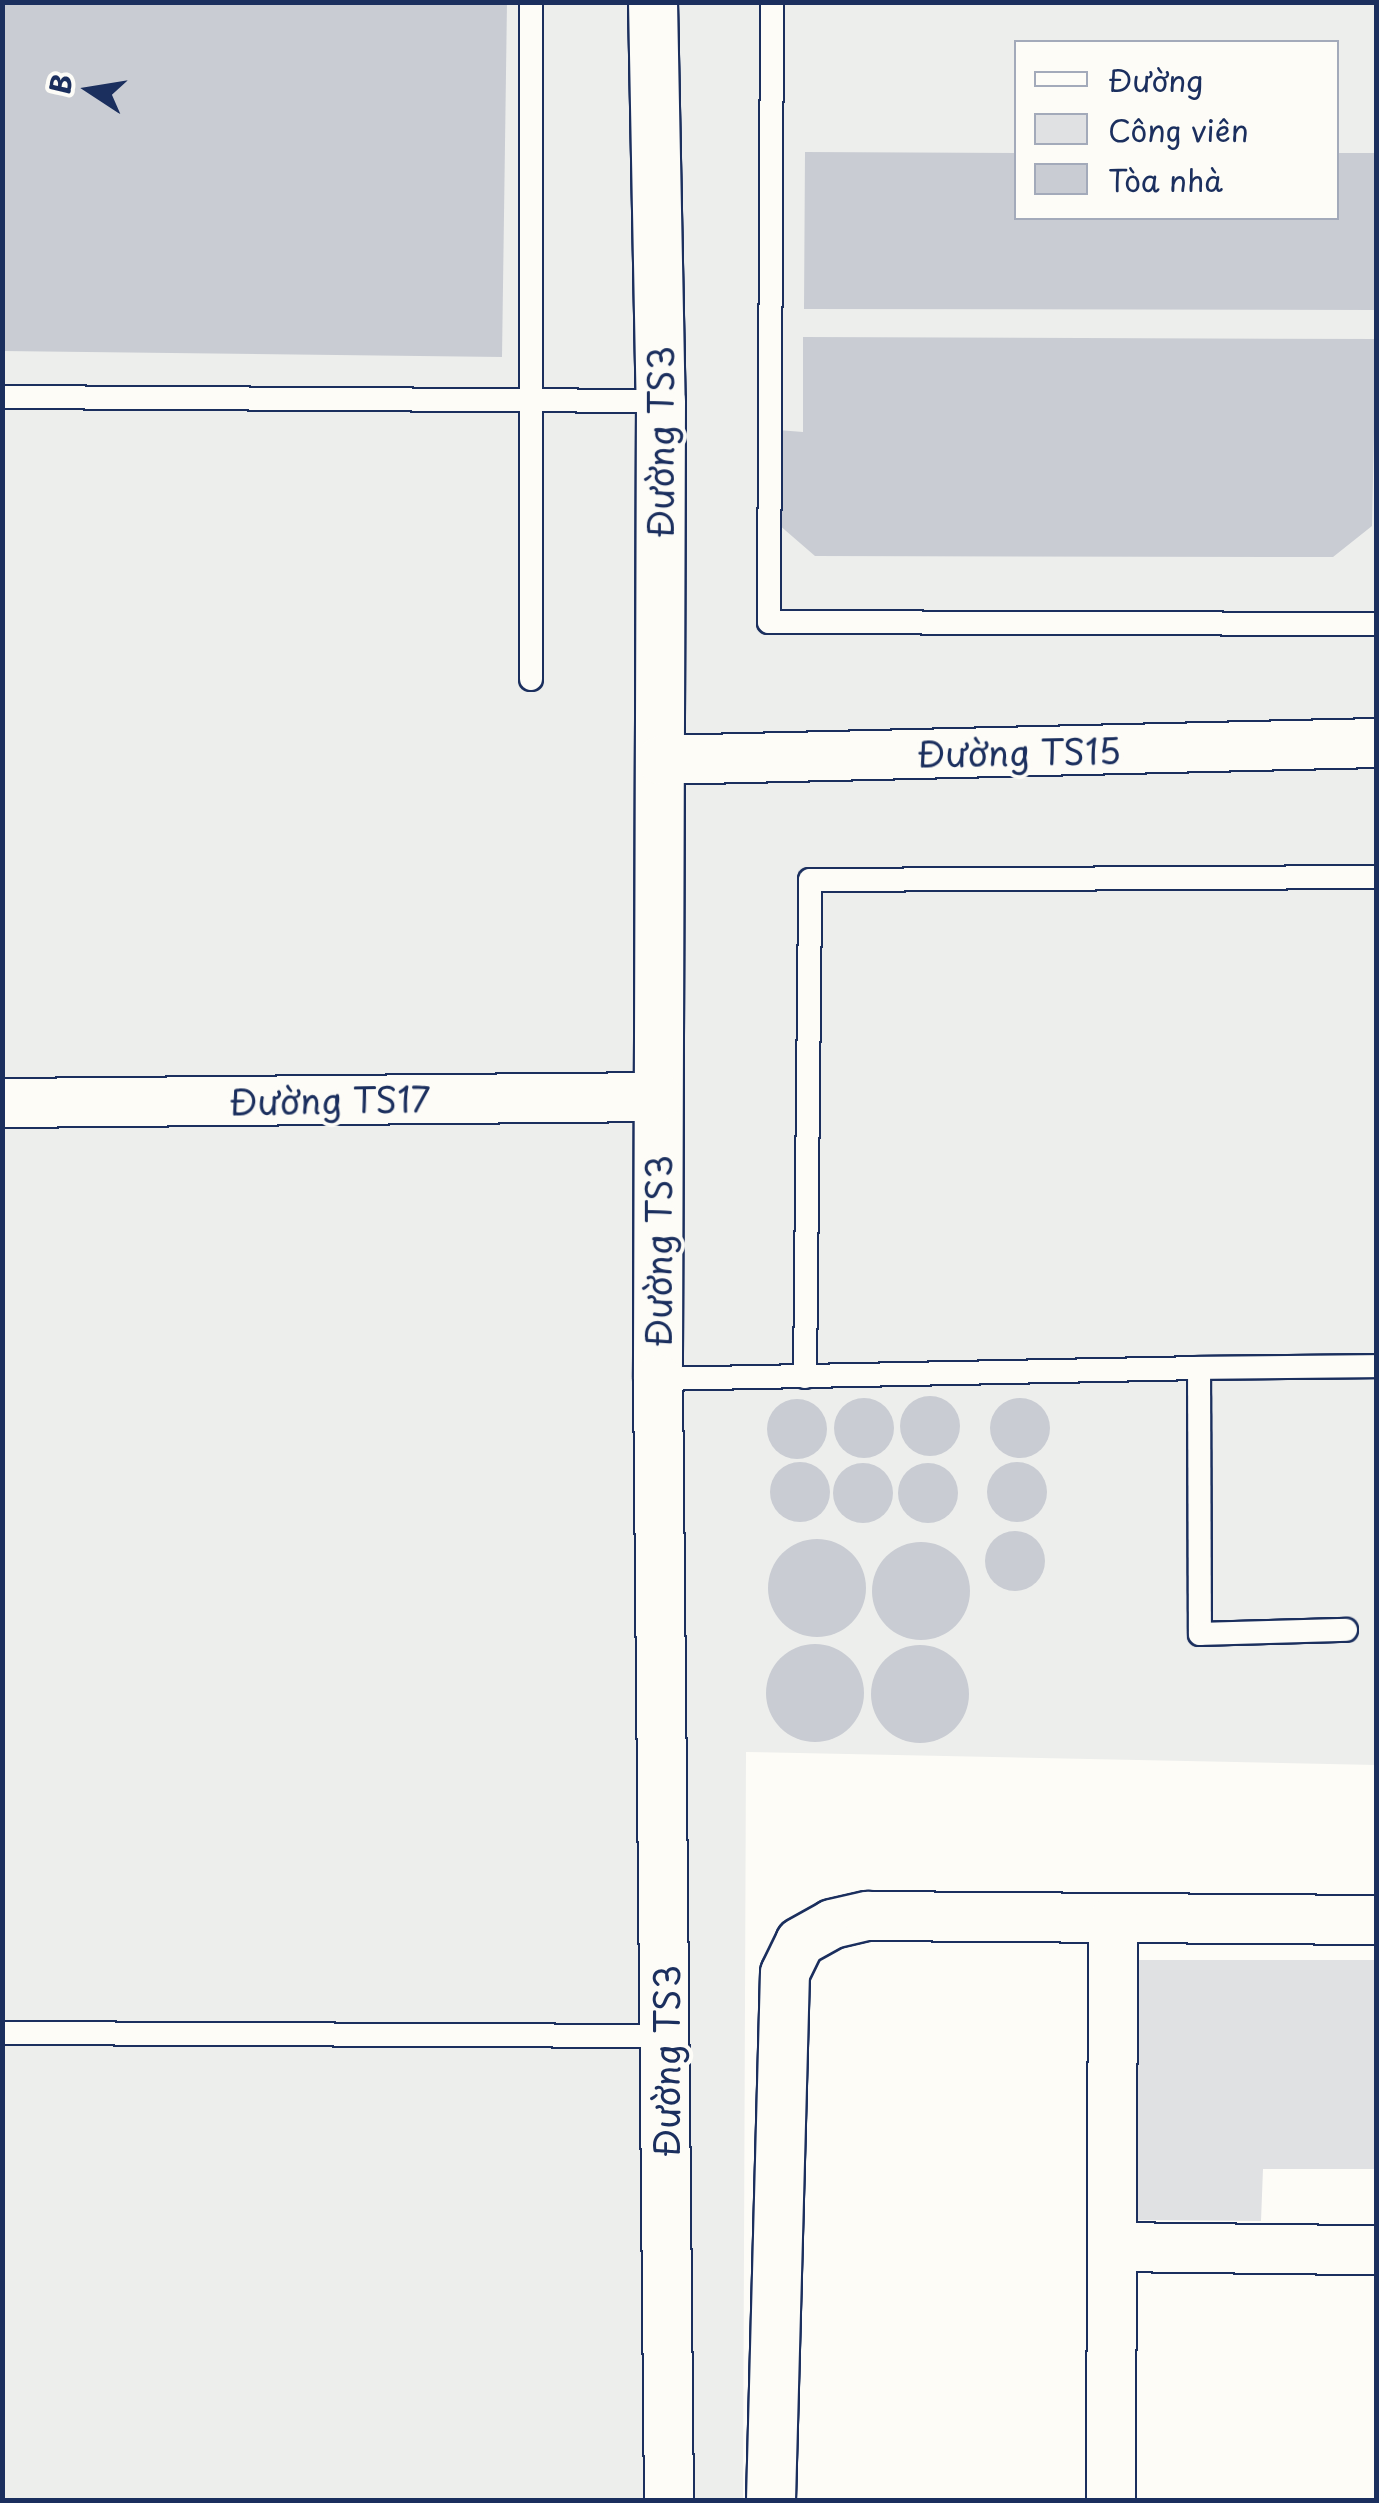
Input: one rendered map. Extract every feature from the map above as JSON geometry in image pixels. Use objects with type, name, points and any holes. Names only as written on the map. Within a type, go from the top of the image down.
[{"type":"street","name":"Đường TS3","points":[[653,2],[661,402],[658,1379],[669,2500]]},
{"type":"street","name":"Đường TS15","points":[[661,760],[1376,743]]},
{"type":"street","name":"Đường TS17","points":[[2,1103],[658,1097]]},
{"type":"street","points":[[771,2500],[785,1974],[800,1942],[832,1924],[868,1916],[1113,1921],[1376,1920]]},
{"type":"street","points":[[1111,2500],[1113,1921]]},
{"type":"street","points":[[1112,2246],[1376,2250]]},
{"type":"lane","points":[[531,2],[531,678]]},
{"type":"lane","points":[[772,2],[769,622],[1376,624]]},
{"type":"lane","points":[[2,397],[661,402]]},
{"type":"lane","points":[[805,1376],[810,880],[1376,876]]},
{"type":"lane","points":[[658,1379],[1376,1366]]},
{"type":"lane","points":[[1199,1368],[1200,1634],[1346,1630]]},
{"type":"lane","points":[[2,2033],[666,2036]]},
{"type":"shaded area","points":[[3,3],[1376,3],[1376,1765],[746,1752],[743,2500],[3,2500]]},
{"type":"green space","points":[[1135,1960],[1376,1960],[1376,2169],[1263,2169],[1261,2221],[1132,2220]]},
{"type":"building","points":[[2,2],[507,2],[502,357],[2,351]]},
{"type":"building","points":[[805,152],[1014,153],[1014,220],[1339,220],[1339,153],[1376,153],[1376,310],[804,309]]},
{"type":"building","points":[[803,337],[1376,339],[1372,526],[1333,557],[815,556],[778,524],[778,430],[803,432]]},
{"type":"building","points":[[930,1396],[951,1405],[960,1426],[951,1447],[930,1456],[909,1447],[900,1426],[909,1405]]},
{"type":"building","points":[[864,1398],[885,1407],[894,1428],[885,1449],[864,1458],[843,1449],[834,1428],[843,1407]]},
{"type":"building","points":[[1020,1398],[1041,1407],[1050,1428],[1041,1449],[1020,1458],[999,1449],[990,1428],[999,1407]]},
{"type":"building","points":[[797,1399],[818,1408],[827,1429],[818,1450],[797,1459],[776,1450],[767,1429],[776,1408]]},
{"type":"building","points":[[800,1462],[821,1471],[830,1492],[821,1513],[800,1522],[779,1513],[770,1492],[779,1471]]},
{"type":"building","points":[[1017,1462],[1038,1471],[1047,1492],[1038,1513],[1017,1522],[996,1513],[987,1492],[996,1471]]},
{"type":"building","points":[[863,1463],[884,1472],[893,1493],[884,1514],[863,1523],[842,1514],[833,1493],[842,1472]]},
{"type":"building","points":[[928,1463],[949,1472],[958,1493],[949,1514],[928,1523],[907,1514],[898,1493],[907,1472]]},
{"type":"building","points":[[1015,1531],[1036,1540],[1045,1561],[1036,1582],[1015,1591],[994,1582],[985,1561],[994,1540]]},
{"type":"building","points":[[817,1539],[836,1543],[852,1553],[862,1569],[866,1588],[862,1607],[852,1623],[836,1633],[817,1637],[798,1633],[782,1623],[772,1607],[768,1588],[772,1569],[782,1553],[798,1543]]},
{"type":"building","points":[[921,1542],[940,1546],[956,1556],[966,1572],[970,1591],[966,1610],[956,1626],[940,1636],[921,1640],[902,1636],[886,1626],[876,1610],[872,1591],[876,1572],[886,1556],[902,1546]]},
{"type":"building","points":[[815,1644],[834,1648],[850,1658],[860,1674],[864,1693],[860,1712],[850,1728],[834,1738],[815,1742],[796,1738],[780,1728],[770,1712],[766,1693],[770,1674],[780,1658],[796,1648]]},
{"type":"building","points":[[920,1645],[939,1649],[955,1659],[965,1675],[969,1694],[965,1713],[955,1729],[939,1739],[920,1743],[901,1739],[885,1729],[875,1713],[871,1694],[875,1675],[885,1659],[901,1649]]}]
